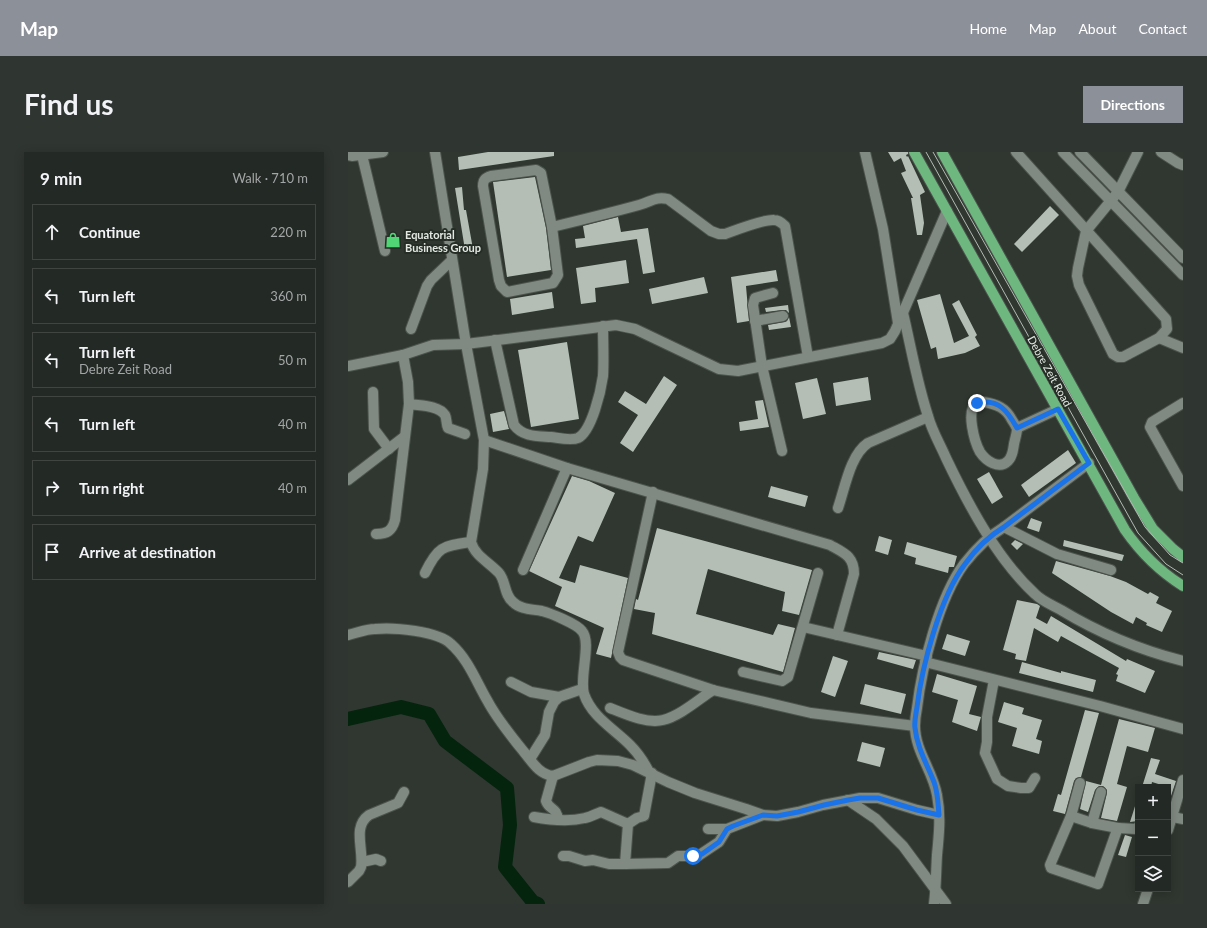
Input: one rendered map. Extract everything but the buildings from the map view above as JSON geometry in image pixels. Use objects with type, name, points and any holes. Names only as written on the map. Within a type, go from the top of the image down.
[{"type":"main road","name":"Debre Zeit Road","points":[[914,152],[1133,542],[1148,559],[1170,578],[1183,586]]},
{"type":"main road","name":"Debre Zeit Road","points":[[942,152],[1134,498],[1153,529],[1173,550],[1183,557]]},
{"type":"street","points":[[348,155],[352,156],[383,152]]},
{"type":"street","points":[[435,152],[466,344],[484,440],[483,469],[471,542],[476,553],[500,573],[506,591],[513,603],[526,609],[549,614],[579,628],[583,632],[586,643],[582,689],[586,702],[604,723],[630,745],[651,773],[644,816],[637,818],[628,824]]},
{"type":"street","points":[[865,152],[883,229],[900,318],[928,417],[953,472],[989,537],[1014,570],[1036,595],[1080,622],[1125,643],[1183,661]]},
{"type":"street","points":[[1016,152],[1086,231],[1166,319],[1166,329],[1159,338],[1123,357],[1118,357],[1113,354],[1079,285],[1077,276],[1086,231],[1118,192],[1138,152]]},
{"type":"street","points":[[1063,152],[1183,275]]},
{"type":"street","points":[[1080,152],[1183,258]]},
{"type":"street","points":[[1162,152],[1178,163],[1183,164]]},
{"type":"street","points":[[362,155],[385,251]]},
{"type":"street","points":[[536,170],[540,171],[552,227],[558,275],[556,279],[553,282],[512,292],[507,292],[504,290],[499,280],[483,186],[483,181],[485,178],[536,170]]},
{"type":"street","points":[[552,227],[641,205],[655,198],[662,197],[668,198],[711,231],[719,234],[725,234],[766,221],[774,220],[780,222],[785,226],[808,357]]},
{"type":"street","points":[[348,366],[403,355],[433,345],[466,344],[616,325],[635,329],[719,369],[738,371],[882,343],[890,339],[947,211]]},
{"type":"street","points":[[411,329],[427,286],[431,280],[452,260]]},
{"type":"street","points":[[773,293],[755,298],[753,301],[762,366],[782,451]]},
{"type":"street","points":[[755,321],[783,316]]},
{"type":"street","points":[[495,340],[514,425],[518,430],[530,435],[572,439],[585,433],[599,395],[603,376],[604,326]]},
{"type":"street","points":[[1159,338],[1183,348]]},
{"type":"street","points":[[376,534],[390,532],[393,526],[409,404],[408,382],[403,355]]},
{"type":"street","points":[[373,392],[374,429],[389,449]]},
{"type":"street","points":[[983,402],[1000,407],[1008,412],[1017,428],[1013,453],[1009,460],[1003,465],[992,463],[988,461],[980,452],[974,437],[970,416],[972,409],[977,403],[983,402]]},
{"type":"street","points":[[1183,403],[1152,422],[1150,427],[1183,486]]},
{"type":"street","points":[[409,404],[435,408],[441,411],[446,419],[448,428],[465,434]]},
{"type":"street","points":[[1017,428],[1058,409]]},
{"type":"street","points":[[838,508],[854,458],[862,448],[868,443],[928,417]]},
{"type":"street","points":[[348,480],[404,438]]},
{"type":"street","points":[[484,440],[567,468],[830,545],[851,558],[854,565],[854,574],[837,635]]},
{"type":"street","points":[[934,904],[936,890],[939,815],[937,794],[917,742],[915,726],[919,690],[926,659],[938,620],[952,585],[965,564],[989,537],[1089,463]]},
{"type":"street","points":[[523,570],[567,468]]},
{"type":"street","points":[[653,492],[618,652],[623,660],[713,690],[811,713],[915,726]]},
{"type":"street","points":[[1004,527],[1057,554],[1111,570]]},
{"type":"street","points":[[425,572],[433,557],[445,546],[471,542]]},
{"type":"street","points":[[743,672],[782,681],[785,680],[790,672],[818,573]]},
{"type":"street","points":[[803,627],[926,659],[994,680],[1100,706],[1183,729]]},
{"type":"street","points":[[348,635],[374,629],[394,629],[425,632],[450,642],[462,655],[487,702],[542,774],[553,776],[597,760],[618,761],[633,765],[668,782],[763,815],[777,816],[860,798],[878,798],[939,815]]},
{"type":"street","points":[[994,680],[987,717],[987,742],[985,753],[997,779],[1008,786],[1029,788],[1035,778]]},
{"type":"street","points":[[511,682],[531,692],[559,697]]},
{"type":"street","points":[[530,759],[545,735],[549,712],[554,702],[559,697],[582,689]]},
{"type":"street","points":[[610,708],[641,719],[662,721],[672,717],[713,690]]},
{"type":"street","points":[[553,776],[546,800],[548,805],[556,811],[558,820]]},
{"type":"street","points":[[1171,813],[1183,780]]},
{"type":"street","points":[[1080,783],[1071,816],[1050,867],[1096,885],[1099,883],[1118,828]]},
{"type":"street","points":[[348,882],[360,871],[362,862],[359,832],[365,817],[398,803],[404,792]]},
{"type":"street","points":[[1092,823],[1101,792]]},
{"type":"street","points":[[848,800],[876,819],[903,846],[946,904]]},
{"type":"street","points":[[534,817],[558,820],[583,819],[601,812],[628,824]]},
{"type":"street","points":[[708,829],[727,829],[763,815]]},
{"type":"street","points":[[1071,816],[1092,823],[1118,828],[1135,829]]},
{"type":"street","points":[[1171,816],[1183,819]]},
{"type":"street","points":[[625,864],[628,824]]},
{"type":"street","points":[[563,856],[609,864],[668,863],[678,856],[698,856],[719,842],[727,829]]},
{"type":"street","points":[[362,862],[376,859],[381,861]]},
{"type":"street","points":[[1143,904],[1147,892]]},
{"type":"waterway","points":[[348,719],[401,707],[429,714],[445,741],[507,788],[510,825],[505,867],[533,902],[538,904]]},
{"type":"tram line","points":[[926,152],[1138,533],[1166,564],[1183,575]]},
{"type":"tram line","points":[[933,152],[1145,527],[1170,555],[1183,563]]},
{"type":"place","name":"Equatorial Business Group","points":[[393,240]]},
{"type":"route","points":[[693,856],[702,854],[719,842],[727,829],[763,815],[777,816],[848,800],[878,798],[894,802],[905,807],[939,815],[937,794],[917,742],[915,726],[919,690],[925,662],[938,620],[952,585],[965,564],[992,534],[1004,527],[1089,463],[1058,409],[1017,428],[1008,412],[990,403],[977,403]]}]
